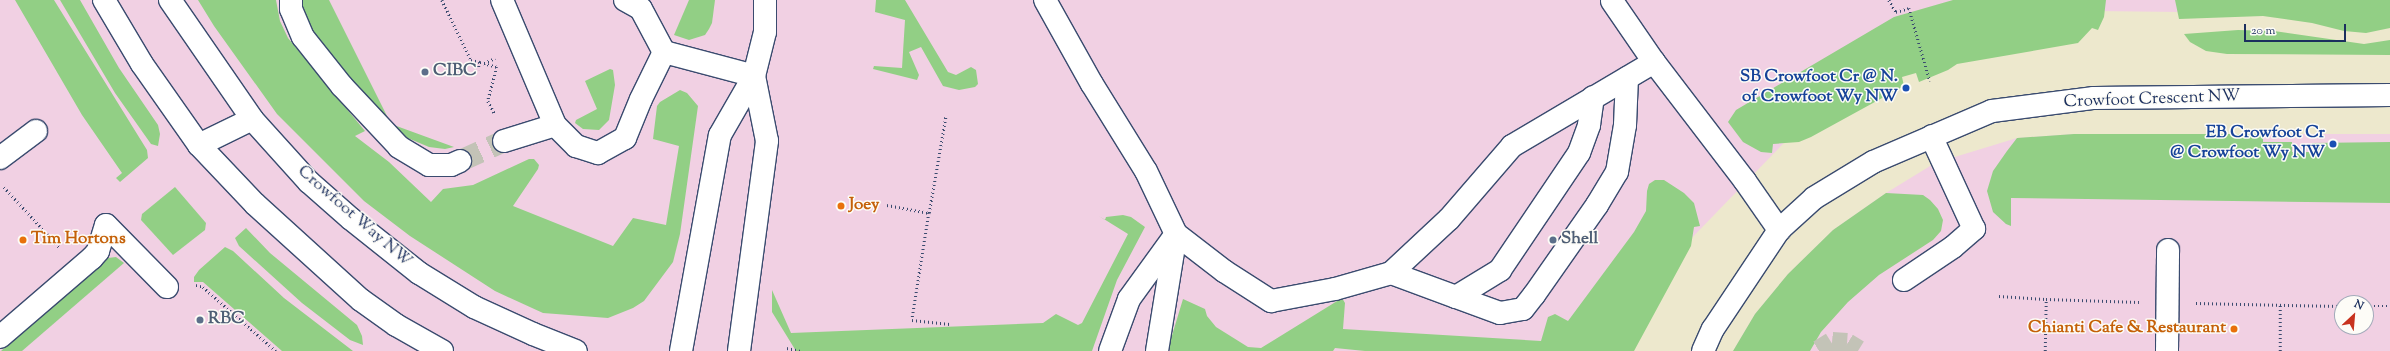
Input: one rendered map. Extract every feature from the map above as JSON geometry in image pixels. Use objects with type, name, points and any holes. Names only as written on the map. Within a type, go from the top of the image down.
[{"type":"street","points":[[104,0],[142,64],[199,145],[255,204],[361,300],[396,325],[442,351]]},
{"type":"street","name":"Crowfoot Way NW","points":[[170,0],[252,119],[308,182],[419,272],[474,306],[532,334],[576,351]]},
{"type":"street","points":[[291,0],[291,9],[304,37],[342,86],[399,147],[429,165],[451,165],[460,161]]},
{"type":"street","points":[[502,0],[555,125],[576,146],[598,153],[625,138],[641,99],[664,52]]},
{"type":"street","points":[[625,0],[641,9],[664,52],[754,76]]},
{"type":"street","points":[[681,351],[720,135],[754,76],[765,32],[765,0]]},
{"type":"street","points":[[1045,0],[1092,84],[1146,171],[1176,234],[1224,271],[1271,301],[1335,289],[1391,273],[1449,220],[1512,146],[1654,62]]},
{"type":"street","points":[[1612,1],[1654,62],[1745,181],[1780,230]]},
{"type":"street","points":[[739,351],[767,141],[754,76]]},
{"type":"street","points":[[1391,273],[1500,313],[1523,309],[1597,205],[1617,172],[1625,125],[1626,78]]},
{"type":"street","name":"Crowfoot Crescent NW","points":[[1703,351],[1714,329],[1780,230],[1814,198],[1860,170],[1931,136],[1992,111],[2094,98],[2390,95]]},
{"type":"street","points":[[1456,297],[1500,270],[1561,181],[1578,153],[1590,125],[1593,97]]},
{"type":"street","points":[[199,145],[252,119]]},
{"type":"street","points":[[504,141],[555,125]]},
{"type":"street","points":[[0,158],[36,131]]},
{"type":"street","points":[[1904,280],[1953,247],[1974,229],[1931,136]]},
{"type":"street","points":[[0,337],[92,258],[98,251],[106,225],[167,287]]},
{"type":"street","points":[[1110,351],[1130,299],[1176,234]]},
{"type":"street","points":[[1157,351],[1176,234]]},
{"type":"street","points":[[2167,351],[2168,250]]},
{"type":"path","points":[[442,0],[471,60],[497,67],[488,101],[498,120]]},
{"type":"path","points":[[1889,0],[1896,12],[1909,8],[1930,81]]},
{"type":"path","points":[[478,70],[480,62]]},
{"type":"path","points":[[946,115],[912,320],[950,324]]},
{"type":"path","points":[[0,183],[61,249]]},
{"type":"path","points":[[887,205],[929,213]]},
{"type":"path","points":[[188,284],[203,287],[276,351]]},
{"type":"path","points":[[1999,296],[2046,299]]},
{"type":"path","points":[[2280,305],[2280,351]]},
{"type":"path","points":[[2374,306],[2390,306]]},
{"type":"path","points":[[787,348],[801,351]]},
{"type":"shaded area","points":[[0,0],[2390,0],[2390,5],[2351,14],[2094,11],[1879,78],[1808,118],[1683,247],[1634,351],[0,351]]},
{"type":"shaded area","points":[[2074,134],[2390,134],[2390,351],[1733,351],[1755,314],[1788,274],[1833,230],[1886,193],[1935,163],[2017,138]]},
{"type":"green space","points":[[15,0],[54,0],[147,150],[148,158],[120,182],[116,178],[122,173],[82,115]]},
{"type":"green space","points":[[60,0],[80,0],[119,68],[158,125],[160,134],[158,146],[151,144],[115,93]]},
{"type":"green space","points":[[198,0],[276,0],[280,21],[288,38],[365,131],[355,136],[389,162],[431,202],[443,189],[473,185],[529,159],[534,159],[539,165],[538,169],[513,206],[613,246],[633,218],[666,225],[679,146],[653,139],[657,106],[660,102],[680,90],[687,93],[698,106],[680,234],[673,262],[644,301],[633,308],[608,318],[543,313],[495,291],[410,236],[364,201],[277,114],[214,26]]},
{"type":"green space","points":[[295,0],[329,0],[391,124],[454,147],[445,149],[429,147],[391,131],[303,28]]},
{"type":"green space","points":[[689,0],[715,0],[712,23],[709,29],[705,35],[689,40],[674,35]]},
{"type":"green space","points":[[876,0],[905,0],[948,72],[956,75],[971,67],[976,70],[978,84],[975,87],[959,90],[943,86],[921,47],[909,52],[919,75],[917,80],[873,69],[874,66],[902,68],[905,20],[875,12]]},
{"type":"green space","points":[[1953,0],[2106,0],[2104,17],[2098,30],[2092,28],[2078,43],[1957,64],[1948,70],[1919,82],[1916,73],[1902,77],[1904,86],[1811,137],[1799,142],[1773,144],[1772,153],[1761,152],[1743,142],[1728,122],[1736,110],[1894,17]]},
{"type":"green space","points":[[2175,0],[2390,0],[2390,28],[2366,33],[2344,31],[2312,23],[2263,16],[2179,19]]},
{"type":"green space","points":[[2238,30],[2274,31],[2364,44],[2390,40],[2390,55],[2227,54],[2206,51],[2190,42],[2184,34]]},
{"type":"green space","points":[[610,69],[613,70],[615,85],[609,120],[599,130],[583,129],[575,123],[576,120],[597,109],[585,81]]},
{"type":"green space","points":[[2074,134],[2263,134],[2263,142],[2292,142],[2292,152],[2312,152],[2312,143],[2390,142],[2390,203],[2011,198],[2011,226],[2006,224],[1993,212],[1987,191],[1993,171],[2007,151],[2017,138]]},
{"type":"green space","points":[[1655,180],[1664,180],[1684,193],[1694,203],[1700,226],[1694,227],[1691,246],[1634,351],[1365,351],[1335,348],[1333,351],[1170,351],[1170,342],[1183,299],[1205,309],[1207,316],[1216,327],[1248,347],[1261,348],[1342,298],[1345,303],[1343,329],[1541,341],[1548,317],[1555,314],[1568,321],[1634,232],[1646,211],[1647,191],[1649,184]]},
{"type":"green space","points":[[175,187],[206,223],[205,230],[173,255],[141,220],[142,214]]},
{"type":"green space","points":[[1886,193],[1923,195],[1938,209],[1943,220],[1941,231],[1933,240],[1879,275],[1848,302],[1821,332],[1810,351],[1733,351],[1755,314],[1788,274],[1833,230]]},
{"type":"green space","points":[[1123,215],[1131,217],[1145,227],[1117,280],[1092,351],[796,351],[772,312],[772,290],[791,333],[1043,323],[1056,314],[1078,325],[1082,323],[1128,234],[1105,220],[1106,217]]},
{"type":"green space","points":[[246,228],[270,253],[357,325],[362,336],[363,345],[350,340],[302,303],[239,246],[235,238]]},
{"type":"green space","points":[[225,247],[233,251],[284,298],[353,351],[282,351],[203,282],[194,282],[194,277],[199,270]]},
{"type":"green space","points":[[116,257],[124,263],[22,351],[1,351],[100,263],[108,258]]},
{"type":"tunnel","points":[[460,161],[504,141]]},
{"type":"tunnel","points":[[1819,351],[1832,343],[1847,344],[1858,351]]},
{"type":"place","name":"CIBC","points":[[425,72]]},
{"type":"place","name":"SB Crowfoot Cr @ N. of Crowfoot Wy NW","points":[[1906,88]]},
{"type":"place","name":"EB Crowfoot Cr @ Crowfoot Wy NW","points":[[2333,144]]},
{"type":"place","name":"Joey","points":[[841,206]]},
{"type":"place","name":"Tim Hortons","points":[[23,240]]},
{"type":"place","name":"Shell","points":[[1553,240]]},
{"type":"place","name":"RBC","points":[[200,320]]},
{"type":"place","name":"Chianti Cafe & Restaurant","points":[[2234,329]]}]
